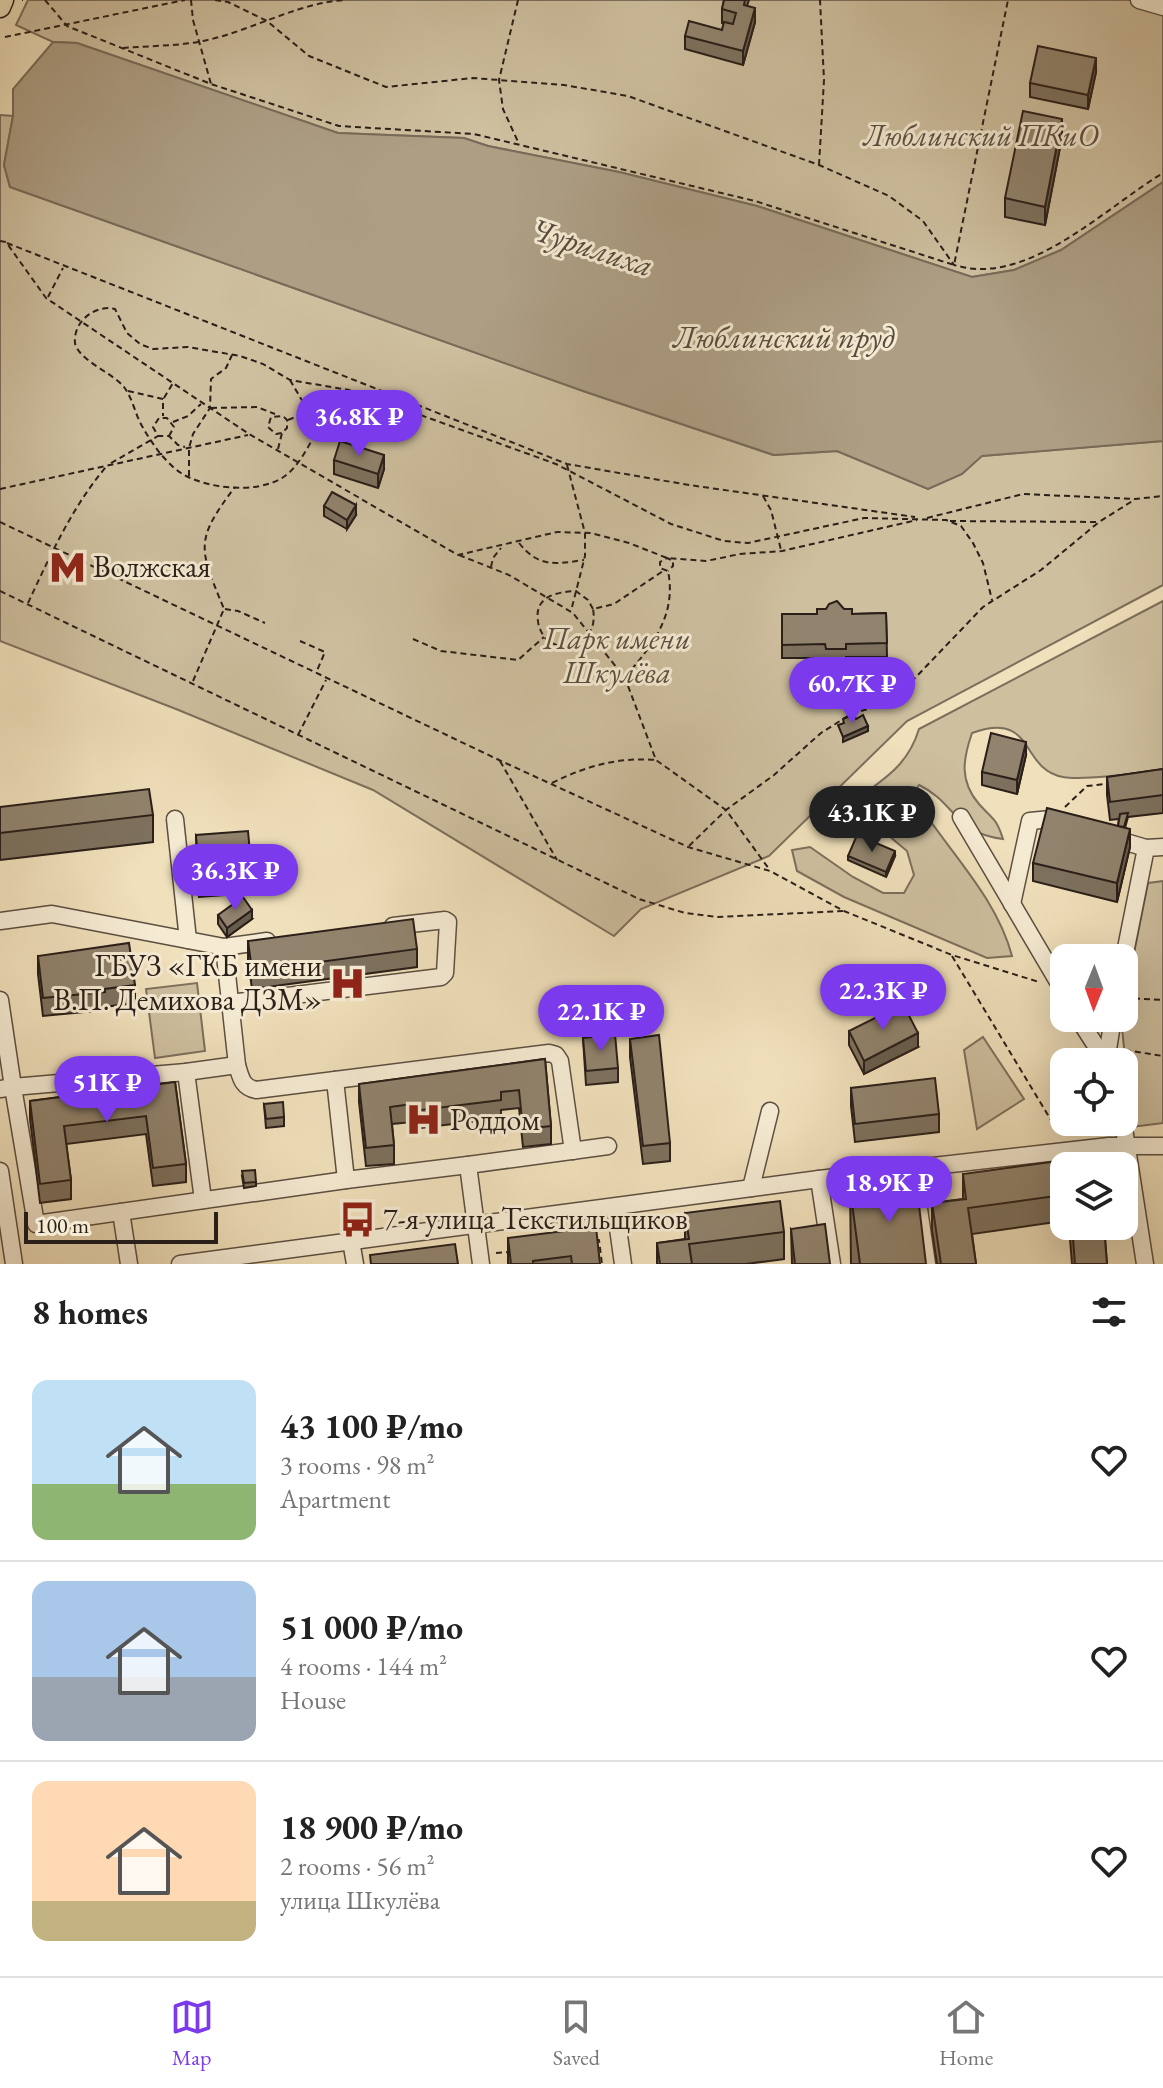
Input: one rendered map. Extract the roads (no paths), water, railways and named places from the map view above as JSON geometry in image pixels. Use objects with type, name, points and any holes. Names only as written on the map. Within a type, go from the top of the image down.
[{"type":"main road","points":[[0,7],[3,0]]},
{"type":"street","points":[[1139,0],[1163,7]]},
{"type":"street","points":[[961,817],[1050,968]]},
{"type":"street","points":[[175,819],[188,940]]},
{"type":"street","points":[[1012,904],[1030,821],[1051,819],[1155,848],[1128,944]]},
{"type":"street","points":[[0,921],[52,914],[224,947],[287,939]]},
{"type":"street","points":[[230,1003],[441,977],[445,973],[448,922],[382,927]]},
{"type":"street","points":[[224,947],[237,1065],[241,1080],[248,1088],[256,1090],[549,1053],[556,1055],[560,1061],[573,1151]]},
{"type":"street","points":[[0,1000],[6,1088],[36,1224],[608,1146]]},
{"type":"street","points":[[6,1088],[237,1065]]},
{"type":"street","points":[[186,1072],[203,1200]]},
{"type":"street","points":[[335,1080],[346,1180]]},
{"type":"street","points":[[751,1188],[770,1111]]},
{"type":"street","points":[[1125,1136],[1145,1264]]},
{"type":"street","points":[[180,1264],[819,1179],[1109,1146],[1163,1146]]},
{"type":"street","points":[[468,1165],[480,1260]]},
{"type":"street","points":[[914,1168],[927,1264]]},
{"type":"street","points":[[0,1171],[14,1264]]},
{"type":"street","points":[[819,1179],[832,1264]]},
{"type":"street","points":[[615,1207],[623,1264]]},
{"type":"street","points":[[121,1212],[129,1264]]},
{"type":"street","points":[[351,1241],[355,1264]]},
{"type":"water","name":"Люблинский пруд","points":[[53,42],[77,43],[338,133],[464,138],[488,146],[619,172],[757,206],[972,277],[1014,270],[1061,250],[1163,182],[1163,441],[982,456],[962,474],[928,489],[837,451],[774,455],[586,392],[10,187],[4,165],[13,116],[13,89]]},
{"type":"place","name":"Волжская","points":[[67,567]]},
{"type":"place","name":"ГБУЗ «ГКБ имени В.П. Демихова ДЗМ»","points":[[348,983]]},
{"type":"place","name":"Роддом","points":[[424,1120]]},
{"type":"place","name":"7-я улица Текстильщиков","points":[[357,1219]]},
{"type":"park label","name":"Люблинский ПКиО","points":[[981,136]]},
{"type":"park label","name":"Парк имени Шкулёва","points":[[617,656]]},
{"type":"water label","name":"Чурилиха","points":[[592,247]]}]
